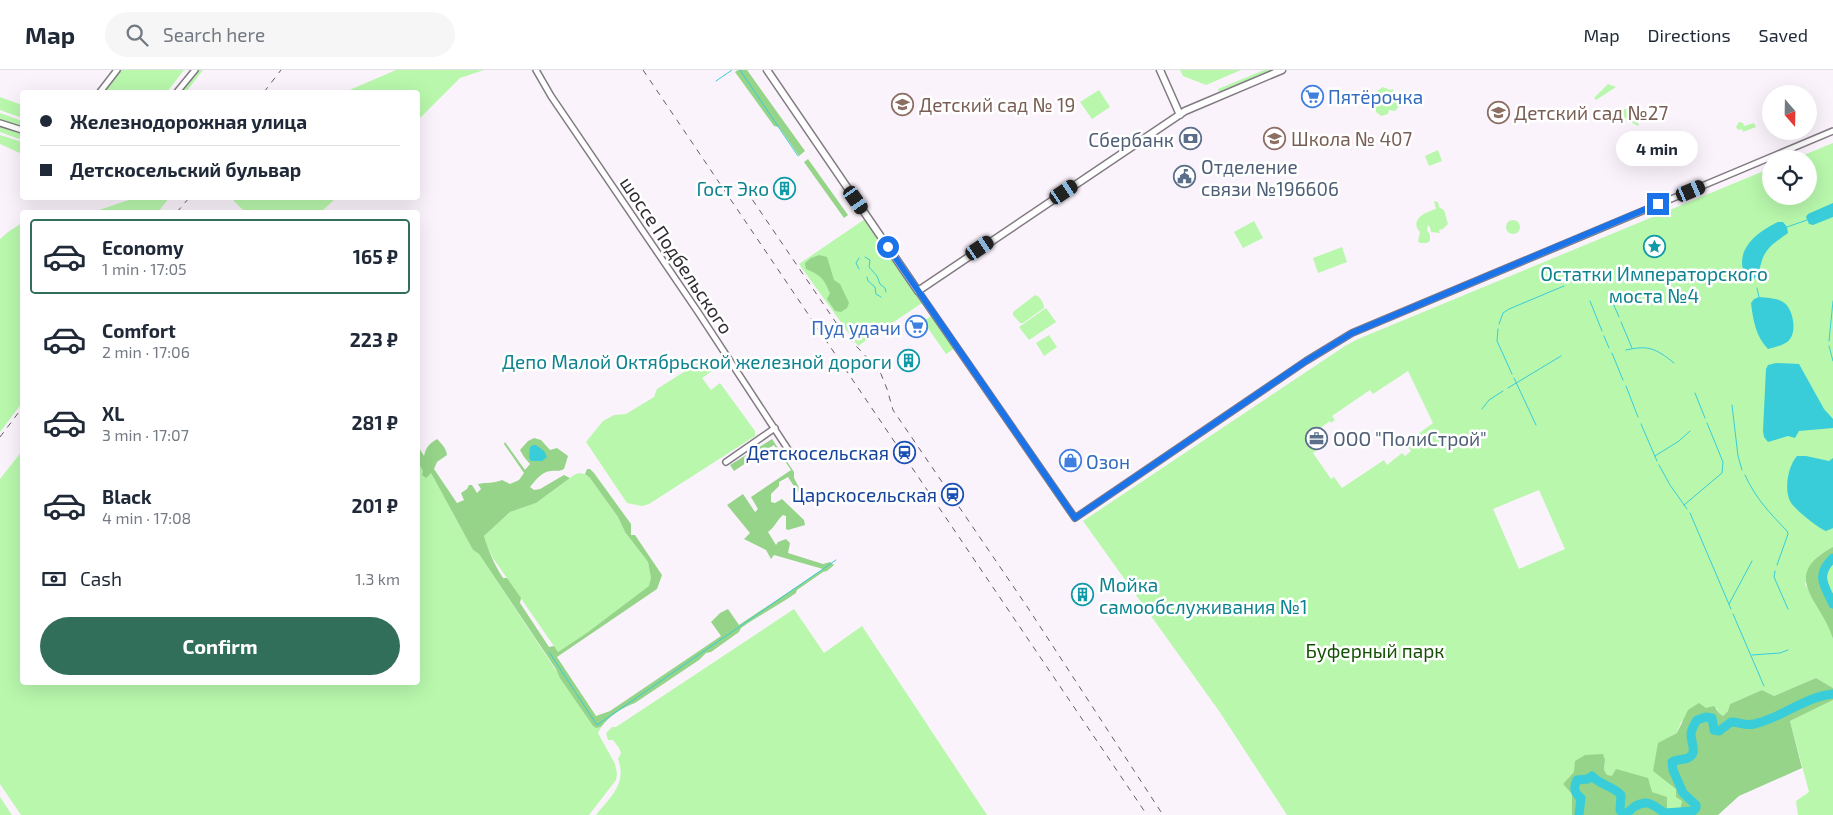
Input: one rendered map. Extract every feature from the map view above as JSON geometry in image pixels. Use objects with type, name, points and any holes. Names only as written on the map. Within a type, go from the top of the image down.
[{"type":"street","points":[[102,90],[117,70]]},
{"type":"street","points":[[179,90],[195,70]]},
{"type":"street","name":"шоссе Подбельского","points":[[536,70],[551,96],[793,457]]},
{"type":"street","points":[[767,70],[1075,518],[1306,361],[1352,333],[1833,131]]},
{"type":"street","points":[[1160,70],[1180,115]]},
{"type":"street","points":[[918,291],[1190,108],[1282,70]]},
{"type":"street","points":[[0,123],[20,129]]},
{"type":"street","points":[[726,462],[774,428]]},
{"type":"green space","points":[[120,70],[184,70],[169,90],[105,90]]},
{"type":"green space","points":[[198,70],[203,70],[188,90],[183,90]]},
{"type":"green space","points":[[396,70],[484,70],[460,78],[420,118],[420,90],[350,90]]},
{"type":"green space","points":[[747,70],[805,151],[799,156],[779,127],[774,126],[735,72]]},
{"type":"green space","points":[[1180,70],[1241,70],[1206,85],[1183,76]]},
{"type":"green space","points":[[1264,70],[1272,70],[1219,92],[1218,89]]},
{"type":"green space","points":[[1608,84],[1616,87],[1596,100],[1594,98]]},
{"type":"green space","points":[[1383,87],[1390,90],[1393,89],[1394,97],[1398,101],[1399,106],[1395,111],[1389,110],[1388,114],[1381,116],[1376,112],[1375,101],[1369,100],[1368,95],[1370,92],[1374,93]]},
{"type":"green space","points":[[1099,90],[1110,107],[1092,119],[1080,102]]},
{"type":"green space","points":[[0,97],[20,104],[20,117],[0,110]]},
{"type":"green space","points":[[1630,107],[1639,125],[1638,126],[1616,113]]},
{"type":"green space","points":[[0,113],[20,120],[20,126],[0,120]]},
{"type":"green space","points":[[1739,122],[1743,123],[1744,126],[1754,123],[1756,127],[1743,132],[1742,129],[1738,130],[1736,127]]},
{"type":"green space","points":[[0,126],[20,132],[20,139],[0,132]]},
{"type":"green space","points":[[0,135],[20,141],[20,153],[0,144]]},
{"type":"green space","name":"Буферный парк","points":[[1833,143],[1833,547],[1818,556],[1805,584],[1830,627],[1833,639],[1833,688],[1816,678],[1774,696],[1762,690],[1730,704],[1728,711],[1723,716],[1717,708],[1681,722],[1677,733],[1671,736],[1677,789],[1682,801],[1680,810],[1667,810],[1652,792],[1607,775],[1604,770],[1605,760],[1574,772],[1563,784],[1572,794],[1572,815],[1287,815],[1219,711],[1083,521],[1358,339],[1762,172],[1762,205],[1817,205],[1816,150]],"holes":[[[1408,371],[1433,423],[1414,437],[1415,439],[1407,445],[1411,451],[1405,456],[1402,453],[1387,465],[1384,460],[1342,488],[1334,477],[1331,479],[1313,453],[1318,449],[1315,445],[1313,446],[1307,437],[1330,421],[1331,423],[1335,420],[1332,416],[1370,390],[1373,394]],[[1539,490],[1565,549],[1519,569],[1493,509]]]},
{"type":"green space","points":[[1438,150],[1442,161],[1429,166],[1425,156]]},
{"type":"green space","points":[[808,159],[848,215],[844,218],[804,162]]},
{"type":"green space","points":[[129,200],[167,200],[160,210],[99,210]]},
{"type":"green space","points":[[233,200],[334,200],[323,210],[243,210]]},
{"type":"green space","points":[[1434,201],[1438,202],[1439,207],[1444,210],[1448,224],[1439,230],[1440,233],[1431,232],[1428,225],[1427,230],[1430,235],[1430,241],[1420,243],[1418,241],[1420,232],[1416,224],[1417,220],[1423,214],[1436,209]]},
{"type":"green space","points":[[865,219],[922,303],[858,346],[799,264]]},
{"type":"green space","points":[[1513,220],[1518,222],[1520,227],[1518,232],[1513,234],[1508,232],[1506,227],[1508,222]]},
{"type":"green space","points":[[1254,221],[1263,238],[1243,248],[1234,232]]},
{"type":"green space","points":[[20,224],[20,406],[0,432],[0,239]]},
{"type":"green space","points":[[1342,247],[1347,262],[1318,273],[1313,258]]},
{"type":"green space","points":[[819,255],[827,257],[834,280],[840,284],[849,303],[847,308],[841,312],[835,311],[827,299],[830,293],[824,281],[815,273],[806,269],[805,263]]},
{"type":"green space","points":[[1035,295],[1039,297],[1044,308],[1023,323],[1020,323],[1013,315],[1013,312]]},
{"type":"green space","points":[[1046,308],[1056,322],[1029,340],[1019,327]]},
{"type":"green space","points":[[933,315],[955,348],[946,354],[923,321]]},
{"type":"green space","points":[[1049,335],[1057,347],[1044,356],[1036,343]]},
{"type":"green space","points":[[705,362],[712,371],[702,378],[711,390],[720,383],[755,431],[755,436],[649,504],[642,506],[627,503],[586,442],[603,421],[614,415],[626,414],[654,397],[657,389],[698,363]]},
{"type":"green space","points":[[534,438],[541,440],[550,450],[557,448],[568,456],[564,469],[548,471],[530,487],[534,490],[540,489],[564,475],[570,478],[536,503],[510,512],[484,536],[500,573],[503,578],[507,578],[521,598],[520,603],[549,647],[554,646],[558,652],[588,632],[649,586],[651,578],[648,562],[625,532],[618,517],[590,478],[585,474],[587,469],[594,473],[631,524],[631,535],[635,535],[662,575],[657,589],[557,657],[596,716],[610,711],[721,636],[711,622],[720,613],[728,609],[739,625],[823,569],[774,555],[771,559],[766,550],[744,539],[750,533],[727,505],[743,494],[755,512],[758,509],[751,497],[791,470],[774,445],[752,460],[748,454],[772,439],[794,472],[794,478],[802,493],[797,491],[788,477],[779,482],[779,486],[771,494],[771,502],[775,503],[782,499],[804,520],[805,525],[788,530],[786,529],[786,516],[783,515],[768,532],[776,545],[778,542],[786,539],[790,543],[788,553],[823,564],[830,562],[834,565],[797,590],[789,598],[741,628],[739,632],[711,652],[706,653],[699,660],[635,703],[616,712],[601,727],[596,728],[560,678],[556,669],[479,554],[473,550],[431,473],[426,478],[422,475],[420,449],[424,456],[428,446],[437,439],[445,448],[447,455],[437,462],[434,469],[457,503],[464,500],[461,493],[469,485],[472,485],[477,493],[481,489],[478,484],[502,480],[510,484],[519,480],[524,473],[504,444],[505,442],[525,470],[530,464],[520,450],[528,441]]},
{"type":"green space","points":[[20,454],[20,685],[420,685],[420,466],[423,471],[431,473],[473,550],[479,554],[593,726],[596,728],[601,727],[598,733],[615,764],[616,780],[589,815],[21,815],[0,784],[0,479]]},
{"type":"green space","points":[[746,455],[749,461],[734,471],[730,465]]},
{"type":"green space","points":[[579,473],[585,474],[590,478],[618,517],[625,532],[648,562],[651,578],[650,586],[558,652],[493,558],[484,536],[510,512],[536,503]]},
{"type":"green space","points":[[1833,547],[1833,564],[1826,572],[1826,582],[1833,595],[1833,639],[1828,625],[1808,590],[1806,579],[1808,569],[1817,558]]},
{"type":"green space","points":[[1833,564],[1833,595],[1826,582],[1826,572]]},
{"type":"green space","points":[[794,609],[824,653],[862,626],[987,815],[596,815],[612,796],[619,783],[620,776],[618,759],[621,753],[613,740],[608,740],[606,733],[612,727],[616,727]]},
{"type":"green space","points":[[1816,678],[1833,688],[1833,700],[1790,721],[1802,768],[1739,796],[1718,815],[1572,815],[1572,794],[1563,784],[1574,772],[1575,761],[1585,755],[1603,754],[1605,760],[1604,770],[1607,775],[1612,776],[1616,769],[1648,778],[1652,792],[1667,797],[1667,809],[1680,810],[1682,801],[1676,797],[1676,789],[1653,771],[1658,743],[1677,733],[1688,710],[1699,703],[1706,708],[1714,706],[1723,716],[1728,711],[1730,704],[1762,690],[1774,696]]},
{"type":"green space","points":[[1833,700],[1833,815],[1798,815],[1796,801],[1809,792],[1790,721]]},
{"type":"green space","points":[[0,797],[12,815],[0,815]]},
{"type":"water","points":[[1833,203],[1833,217],[1813,225],[1809,224],[1806,217],[1808,214]]},
{"type":"water","points":[[1778,222],[1783,222],[1787,227],[1788,233],[1768,249],[1754,279],[1744,273],[1742,264],[1746,248],[1763,230]]},
{"type":"water","points":[[1759,297],[1781,301],[1789,309],[1793,319],[1793,330],[1790,339],[1786,343],[1768,349],[1758,334],[1751,303]]},
{"type":"water","points":[[1776,363],[1799,364],[1824,409],[1833,419],[1833,428],[1799,431],[1795,438],[1788,436],[1768,442],[1764,437],[1763,431],[1766,369],[1768,365]]},
{"type":"water","points":[[533,445],[544,451],[547,457],[542,461],[531,461],[529,458],[530,447]]},
{"type":"water","points":[[1797,456],[1829,461],[1833,458],[1833,528],[1826,531],[1822,529],[1801,513],[1790,501],[1787,484],[1791,466]]},
{"type":"waterway","points":[[716,81],[732,70]]},
{"type":"waterway","points":[[740,70],[798,156]]},
{"type":"waterway","points":[[1787,227],[1807,220]]},
{"type":"waterway","points":[[865,257],[870,260],[869,267],[877,276],[886,292]]},
{"type":"waterway","points":[[859,258],[856,263],[859,269]]},
{"type":"waterway","points":[[867,277],[868,281],[875,287],[876,294],[881,297]]},
{"type":"waterway","points":[[1499,324],[1503,313],[1509,309],[1564,286]]},
{"type":"waterway","points":[[1757,288],[1759,297]]},
{"type":"waterway","points":[[1609,294],[1619,317]]},
{"type":"waterway","points":[[1590,301],[1602,331]]},
{"type":"waterway","points":[[1829,341],[1833,301]]},
{"type":"waterway","points":[[1621,322],[1632,348]]},
{"type":"waterway","points":[[1498,329],[1497,341],[1512,374]]},
{"type":"waterway","points":[[1604,336],[1609,348]]},
{"type":"waterway","points":[[1829,346],[1833,361]]},
{"type":"waterway","points":[[1626,350],[1652,349],[1674,363]]},
{"type":"waterway","points":[[1612,353],[1623,380]]},
{"type":"waterway","points":[[1508,388],[1561,356]]},
{"type":"waterway","points":[[1514,378],[1536,425]]},
{"type":"waterway","points":[[1626,386],[1638,417]]},
{"type":"waterway","points":[[1482,409],[1489,400],[1503,391]]},
{"type":"waterway","points":[[1695,393],[1705,418]]},
{"type":"waterway","points":[[1732,405],[1738,456],[1742,470]]},
{"type":"waterway","points":[[1684,505],[1722,473],[1723,462],[1707,423]]},
{"type":"waterway","points":[[1641,424],[1657,461]]},
{"type":"waterway","points":[[1655,456],[1679,441],[1690,431]]},
{"type":"waterway","points":[[1659,465],[1687,509]]},
{"type":"waterway","points":[[1745,475],[1758,498],[1787,531],[1788,534],[1777,565]]},
{"type":"waterway","points":[[1690,513],[1731,609]]},
{"type":"waterway","points":[[1833,558],[1827,564],[1823,575],[1824,586],[1833,604]]},
{"type":"waterway","points":[[549,652],[597,725],[836,560]]},
{"type":"waterway","points":[[1729,604],[1752,561]]},
{"type":"waterway","points":[[1775,571],[1774,577],[1788,609]]},
{"type":"waterway","points":[[1733,614],[1764,686]]},
{"type":"waterway","points":[[1752,655],[1780,653],[1788,650]]},
{"type":"waterway","points":[[1579,815],[1581,798],[1575,790],[1576,783],[1577,780],[1588,779],[1592,776],[1621,795],[1620,810],[1623,814],[1643,803],[1651,804],[1665,813],[1693,811],[1696,805],[1683,793],[1673,770],[1672,762],[1688,758],[1693,753],[1691,733],[1697,720],[1706,717],[1712,718],[1714,730],[1719,731],[1731,722],[1748,725],[1754,724],[1812,699],[1833,694]]},
{"type":"railway","points":[[266,90],[281,70]]},
{"type":"railway","points":[[643,70],[1147,815]]},
{"type":"railway","points":[[739,180],[841,330],[881,374],[893,410],[1028,608],[1163,815]]},
{"type":"railway","points":[[179,210],[187,200]]},
{"type":"railway","points":[[0,437],[20,411]]},
{"type":"place","name":"Пятёрочка","points":[[1312,96]]},
{"type":"place","name":"Детский сад № 19","points":[[903,104]]},
{"type":"place","name":"Детский сад №27","points":[[1498,112]]},
{"type":"place","name":"Школа № 407","points":[[1275,138]]},
{"type":"place","name":"Сбербанк","points":[[1190,139]]},
{"type":"place","name":"Отделение связи №196606","points":[[1185,177]]},
{"type":"place","name":"Гост Эко","points":[[785,188]]},
{"type":"place","name":"Остатки Императорского моста №4","points":[[1654,247]]},
{"type":"place","name":"Пуд удачи","points":[[917,327]]},
{"type":"place","name":"Депо Малой Октябрьской железной дороги","points":[[908,361]]},
{"type":"place","name":"ООО \"ПолиСтрой\"","points":[[1317,438]]},
{"type":"place","name":"Детскосельская","points":[[905,452]]},
{"type":"place","name":"Озон","points":[[1070,461]]},
{"type":"place","name":"Царскосельская","points":[[953,494]]},
{"type":"place","name":"Мойка самообслуживания №1","points":[[1083,595]]},
{"type":"route","points":[[888,247],[1075,518],[1306,361],[1352,333],[1658,204]]}]
